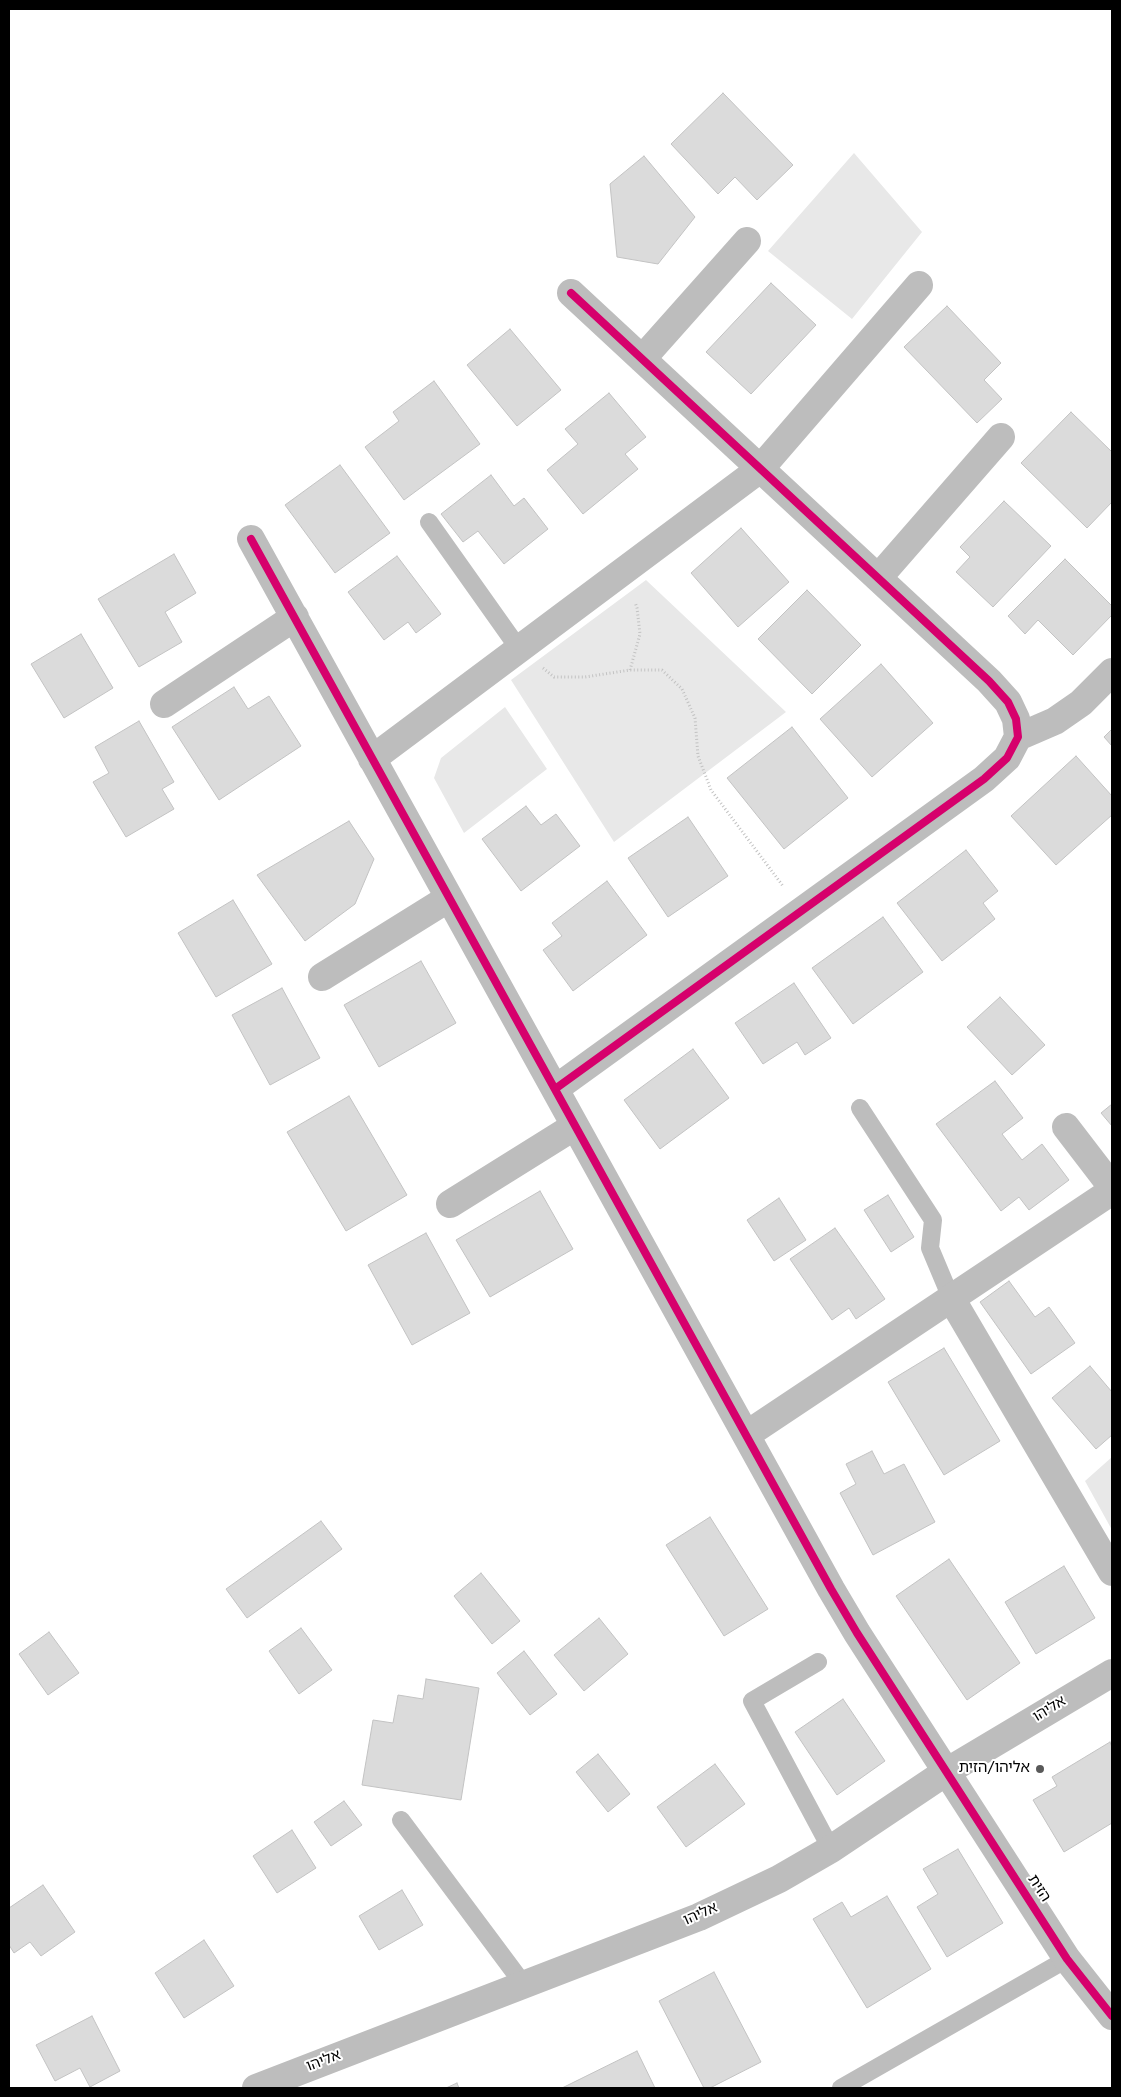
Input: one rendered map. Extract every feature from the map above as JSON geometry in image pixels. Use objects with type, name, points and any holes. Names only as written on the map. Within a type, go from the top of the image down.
[{"type":"street","points":[[642,359],[747,241]]},
{"type":"street","points":[[372,759],[760,469],[919,286]]},
{"type":"street","points":[[555,1089],[984,779],[1007,758],[1018,737],[1016,719],[1008,702],[989,681],[571,293]]},
{"type":"street","points":[[878,578],[1001,437]]},
{"type":"street","name":"הזית","points":[[251,539],[831,1589],[946,1772],[1068,1959],[1112,2016]]},
{"type":"street","points":[[164,704],[294,617]]},
{"type":"street","points":[[1018,737],[1056,721],[1074,708],[1112,672]]},
{"type":"street","points":[[322,977],[449,898]]},
{"type":"street","points":[[450,1204],[575,1126]]},
{"type":"street","points":[[1066,1127],[1112,1187]]},
{"type":"street","points":[[746,1435],[1112,1191]]},
{"type":"street","points":[[951,1298],[1112,1572]]},
{"type":"street","name":"אליהו","points":[[256,2088],[699,1917],[778,1879],[831,1849],[946,1772],[1112,1672]]},
{"type":"lane","points":[[429,522],[518,649]]},
{"type":"lane","points":[[860,1108],[933,1220],[930,1248],[951,1298]]},
{"type":"lane","points":[[818,1662],[752,1701],[831,1849]]},
{"type":"lane","points":[[401,1820],[524,1985]]},
{"type":"lane","points":[[841,2088],[1068,1959]]},
{"type":"path","points":[[622,572],[637,608],[640,634],[630,670]]},
{"type":"path","points":[[518,649],[554,677],[585,677],[630,670],[662,670],[682,689],[695,718],[698,756],[711,790],[802,910]]},
{"type":"shaded area","points":[[854,153],[922,232],[852,319],[768,251]]},
{"type":"shaded area","points":[[646,580],[786,712],[614,842],[511,680]]},
{"type":"shaded area","points":[[505,707],[547,769],[464,833],[434,778],[441,758]]},
{"type":"shaded area","points":[[1112,1457],[1112,1530],[1085,1481]]},
{"type":"building","points":[[723,93],[793,165],[757,200],[735,177],[718,194],[671,144]]},
{"type":"building","points":[[644,156],[695,217],[658,264],[617,257],[610,184]]},
{"type":"building","points":[[771,283],[816,325],[751,394],[706,352]]},
{"type":"building","points":[[947,306],[1001,363],[984,380],[1002,399],[977,423],[904,347]]},
{"type":"building","points":[[510,329],[561,390],[517,426],[467,365]]},
{"type":"building","points":[[434,381],[480,444],[404,500],[365,447],[399,421],[393,412]]},
{"type":"building","points":[[609,393],[646,437],[625,454],[638,469],[583,514],[547,470],[578,444],[565,429]]},
{"type":"building","points":[[1071,412],[1112,452],[1112,502],[1087,528],[1021,463]]},
{"type":"building","points":[[340,465],[390,533],[335,573],[285,505]]},
{"type":"building","points":[[491,475],[514,506],[524,498],[548,529],[504,564],[478,531],[463,542],[441,514]]},
{"type":"building","points":[[1004,501],[1051,546],[993,607],[956,572],[970,557],[960,547]]},
{"type":"building","points":[[741,528],[789,582],[738,627],[691,573]]},
{"type":"building","points":[[174,554],[196,593],[165,612],[182,642],[139,667],[98,599]]},
{"type":"building","points":[[397,556],[441,614],[416,633],[408,622],[384,640],[348,592]]},
{"type":"building","points":[[1065,559],[1112,606],[1112,615],[1073,655],[1038,620],[1025,634],[1008,616]]},
{"type":"building","points":[[807,590],[861,645],[812,694],[758,639]]},
{"type":"building","points":[[81,634],[113,688],[64,718],[31,664]]},
{"type":"building","points":[[881,664],[933,723],[872,777],[820,719]]},
{"type":"building","points":[[234,687],[248,709],[269,696],[301,746],[219,800],[172,727]]},
{"type":"building","points":[[139,721],[174,782],[162,789],[174,809],[126,837],[93,782],[109,773],[95,747]]},
{"type":"building","points":[[792,727],[848,798],[784,849],[727,778]]},
{"type":"building","points":[[1112,729],[1112,746],[1104,737]]},
{"type":"building","points":[[1076,756],[1112,796],[1112,815],[1056,865],[1011,816]]},
{"type":"building","points":[[526,806],[541,825],[556,814],[580,846],[521,891],[482,839]]},
{"type":"building","points":[[688,817],[728,876],[668,917],[628,858]]},
{"type":"building","points":[[349,821],[374,859],[355,904],[305,941],[257,875]]},
{"type":"building","points":[[966,850],[998,891],[983,903],[995,919],[942,961],[897,903]]},
{"type":"building","points":[[607,881],[647,935],[573,991],[543,950],[562,936],[552,923]]},
{"type":"building","points":[[233,900],[272,964],[216,997],[178,933]]},
{"type":"building","points":[[883,917],[923,972],[853,1024],[812,968]]},
{"type":"building","points":[[421,961],[456,1023],[379,1067],[344,1005]]},
{"type":"building","points":[[794,983],[831,1038],[805,1055],[797,1042],[763,1064],[735,1023]]},
{"type":"building","points":[[282,988],[320,1058],[270,1085],[232,1015]]},
{"type":"building","points":[[1000,997],[1045,1045],[1012,1075],[967,1027]]},
{"type":"building","points":[[693,1049],[729,1098],[660,1149],[624,1100]]},
{"type":"building","points":[[995,1081],[1023,1118],[1002,1134],[1022,1160],[1042,1144],[1069,1180],[1029,1210],[1019,1197],[1001,1211],[936,1124]]},
{"type":"building","points":[[349,1096],[407,1195],[346,1231],[287,1132]]},
{"type":"building","points":[[1112,1104],[1112,1126],[1101,1113]]},
{"type":"building","points":[[540,1191],[573,1249],[490,1297],[456,1240]]},
{"type":"building","points":[[888,1195],[914,1237],[891,1252],[864,1210]]},
{"type":"building","points":[[779,1198],[806,1240],[774,1261],[747,1220]]},
{"type":"building","points":[[835,1228],[885,1299],[856,1319],[849,1308],[832,1320],[790,1259]]},
{"type":"building","points":[[426,1233],[470,1313],[412,1345],[368,1265]]},
{"type":"building","points":[[1009,1281],[1035,1317],[1049,1307],[1075,1343],[1031,1374],[980,1302]]},
{"type":"building","points":[[944,1348],[1000,1441],[944,1475],[888,1382]]},
{"type":"building","points":[[1090,1366],[1112,1392],[1112,1435],[1096,1449],[1052,1398]]},
{"type":"building","points":[[872,1451],[884,1474],[904,1464],[935,1522],[873,1555],[840,1493],[856,1484],[846,1464]]},
{"type":"building","points":[[710,1517],[768,1609],[724,1636],[666,1545]]},
{"type":"building","points":[[321,1521],[342,1549],[247,1618],[226,1589]]},
{"type":"building","points":[[949,1559],[1020,1663],[967,1700],[896,1596]]},
{"type":"building","points":[[1064,1566],[1095,1618],[1036,1654],[1005,1602]]},
{"type":"building","points":[[481,1573],[520,1621],[492,1644],[454,1596]]},
{"type":"building","points":[[599,1618],[628,1654],[584,1691],[554,1655]]},
{"type":"building","points":[[301,1628],[332,1670],[299,1694],[269,1651]]},
{"type":"building","points":[[49,1632],[79,1673],[48,1695],[19,1654]]},
{"type":"building","points":[[524,1651],[557,1694],[530,1715],[497,1673]]},
{"type":"building","points":[[426,1679],[479,1688],[461,1800],[362,1785],[373,1720],[393,1723],[398,1695],[423,1699]]},
{"type":"building","points":[[843,1699],[885,1761],[837,1795],[795,1732]]},
{"type":"building","points":[[1110,1742],[1112,1747],[1112,1823],[1064,1852],[1033,1800],[1057,1786],[1052,1777]]},
{"type":"building","points":[[598,1754],[630,1794],[608,1812],[576,1772]]},
{"type":"building","points":[[715,1764],[745,1804],[686,1847],[657,1807]]},
{"type":"building","points":[[344,1801],[362,1825],[331,1846],[314,1822]]},
{"type":"building","points":[[292,1830],[316,1868],[277,1893],[253,1856]]},
{"type":"building","points":[[958,1849],[1003,1923],[947,1957],[917,1907],[938,1894],[923,1869]]},
{"type":"building","points":[[43,1885],[75,1932],[41,1956],[30,1942],[14,1953],[9,1945],[9,1908]]},
{"type":"building","points":[[402,1890],[423,1925],[379,1950],[359,1916]]},
{"type":"building","points":[[887,1896],[931,1969],[867,2008],[813,1919],[842,1902],[851,1917]]},
{"type":"building","points":[[204,1940],[234,1986],[184,2018],[155,1973]]},
{"type":"building","points":[[714,1972],[761,2062],[710,2088],[704,2088],[659,2001]]},
{"type":"building","points":[[92,2016],[120,2071],[90,2087],[80,2068],[55,2081],[36,2045]]},
{"type":"building","points":[[637,2051],[655,2088],[562,2088]]},
{"type":"building","points":[[457,2083],[459,2088],[446,2088]]},
{"type":"cycle path","points":[[555,1089],[984,779],[1007,758],[1018,737],[1016,719],[1008,702],[989,681],[571,293]]},
{"type":"cycle path","points":[[251,539],[831,1589],[857,1633],[1067,1959],[1112,2016]]},
{"type":"place","name":"אליהו/הזית","points":[[1040,1769]]}]
